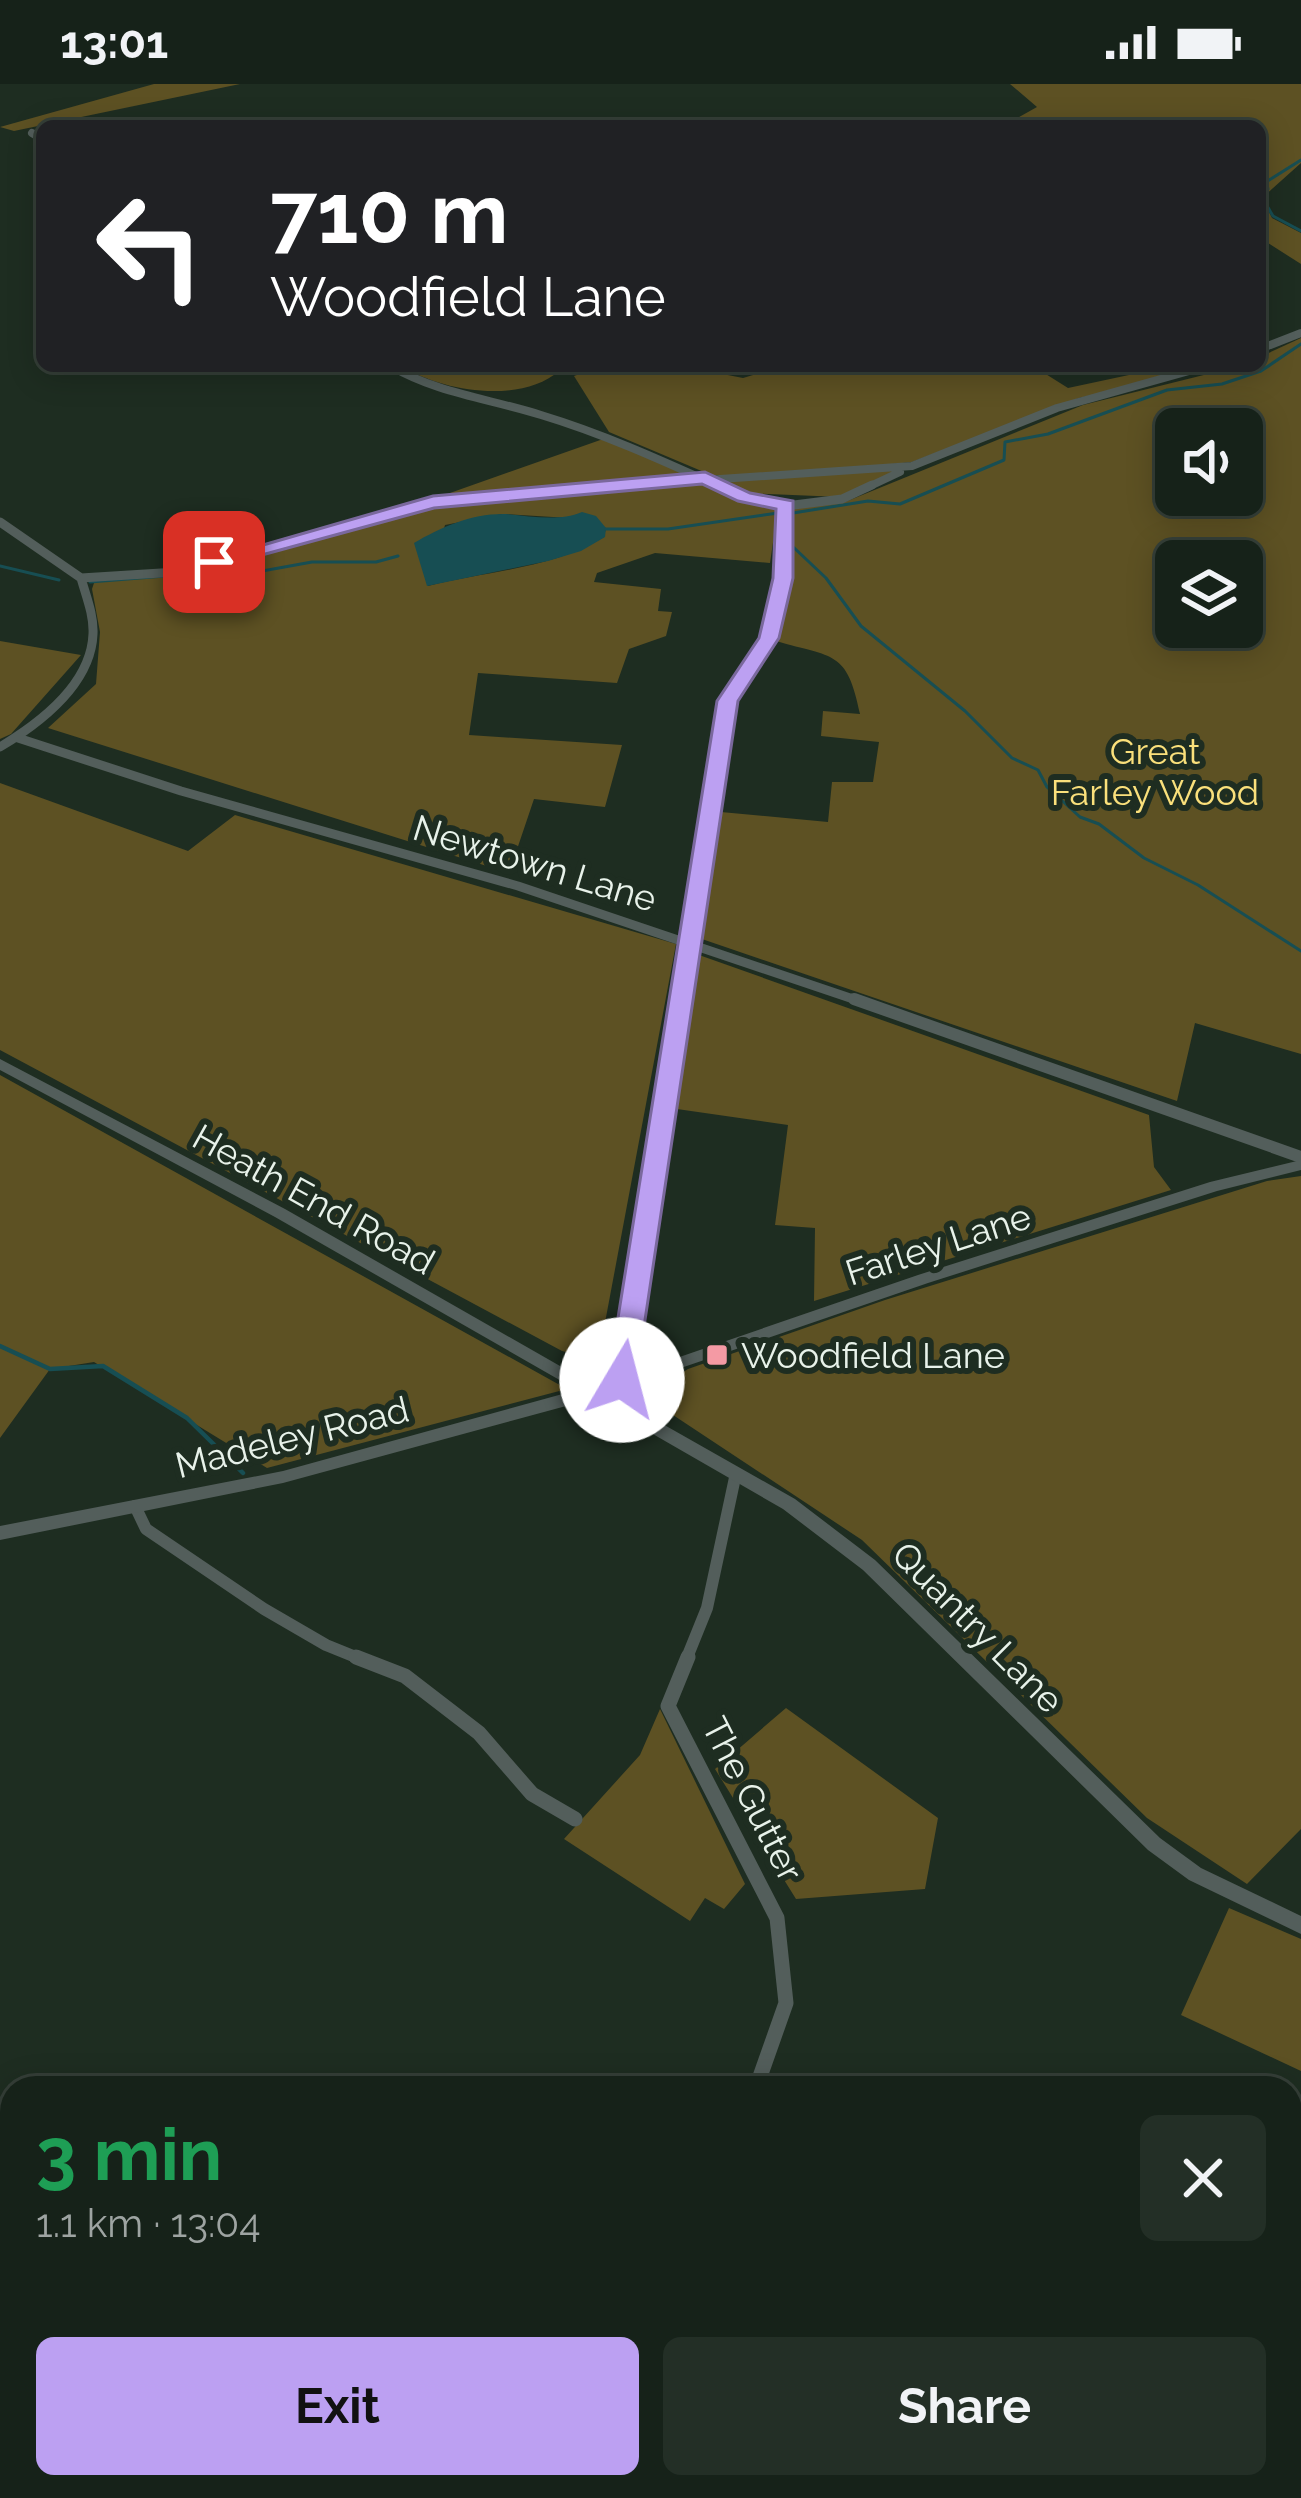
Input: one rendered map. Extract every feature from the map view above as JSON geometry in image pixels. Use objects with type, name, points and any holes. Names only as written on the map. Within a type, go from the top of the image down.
[{"type":"street","points":[[32,133],[36,135]]},
{"type":"street","points":[[1266,347],[1301,333]]},
{"type":"street","points":[[401,372],[421,384],[495,400],[606,435],[745,497],[786,506],[842,499],[1058,408],[1186,372]]},
{"type":"street","points":[[0,521],[81,578],[177,572],[433,502],[912,466]]},
{"type":"street","points":[[622,1380],[728,701],[769,638],[783,578],[786,506]]},
{"type":"street","points":[[0,747],[18,738],[73,689],[94,639],[81,578]]},
{"type":"street","name":"Newtown Lane","points":[[18,738],[688,941],[1301,1161]]},
{"type":"street","name":"Heath End Road","points":[[0,1064],[280,1213],[597,1391]]},
{"type":"street","name":"Farley Lane","points":[[597,1391],[1301,1161]]},
{"type":"street","name":"Quantry Lane","points":[[597,1391],[837,1537],[1154,1844],[1196,1874],[1301,1925]]},
{"type":"street","name":"Madeley Road","points":[[0,1533],[283,1477],[597,1391]]},
{"type":"street","name":"The Gutter","points":[[736,1473],[707,1608],[668,1706],[777,1918],[787,2003],[760,2076]]},
{"type":"street","points":[[136,1506],[146,1529],[264,1610],[326,1645],[405,1676],[479,1733],[532,1794],[575,1820]]},
{"type":"green space","points":[[154,84],[240,84],[67,120],[36,120],[36,126],[14,131],[0,127]]},
{"type":"green space","points":[[1010,84],[1301,84],[1301,163],[1266,194],[1266,120],[1014,120],[1037,107]]},
{"type":"green space","points":[[1266,206],[1272,218],[1301,233],[1301,264],[1266,242]]},
{"type":"green space","name":"Great Farley Wood","points":[[1301,338],[1301,1054],[1195,1023],[1177,1101],[696,937],[721,812],[828,822],[832,782],[873,782],[879,742],[821,736],[823,711],[860,714],[843,667],[825,655],[776,641],[788,588],[788,504],[845,502],[1083,405],[1216,372],[1266,372],[1266,354]]},
{"type":"green space","points":[[413,372],[557,372],[524,388],[503,391],[459,388]]},
{"type":"green space","points":[[585,372],[712,372],[743,378],[763,372],[1043,372],[1068,388],[1143,372],[1194,372],[1079,398],[912,462],[784,475],[711,475],[609,432],[574,376]]},
{"type":"green space","points":[[606,438],[695,476],[433,499]]},
{"type":"green space","points":[[899,470],[841,497],[741,493],[721,481]]},
{"type":"green space","points":[[699,482],[778,508],[770,563],[655,553],[597,573],[594,582],[661,589],[658,611],[672,612],[666,636],[629,649],[617,683],[478,673],[469,735],[622,745],[605,807],[534,799],[509,873],[48,728],[96,684],[100,632],[92,589],[95,580],[181,573],[435,505]],"holes":[[[502,514],[569,518],[606,528],[604,537],[541,563],[428,586],[445,525]]]},
{"type":"green space","points":[[0,641],[81,655],[11,734],[0,739]]},
{"type":"green space","points":[[0,783],[188,851],[235,815],[676,944],[598,1360],[562,1351],[0,1050]]},
{"type":"green space","points":[[699,955],[1149,1115],[1154,1167],[1171,1190],[814,1301],[815,1228],[775,1225],[788,1125],[670,1108]]},
{"type":"green space","points":[[0,1075],[567,1389],[267,1468],[94,1362],[50,1369],[0,1438]]},
{"type":"green space","points":[[1301,1176],[1301,1829],[1247,1884],[1147,1818],[862,1540],[673,1415],[662,1406],[660,1396],[670,1380],[688,1369],[885,1300],[1267,1181]]},
{"type":"green space","points":[[786,1708],[938,1818],[925,1889],[796,1899],[715,1769]]},
{"type":"green space","points":[[660,1709],[745,1884],[724,1909],[705,1898],[690,1921],[564,1839],[640,1755]]},
{"type":"green space","points":[[1229,1908],[1301,1939],[1301,2071],[1181,2015]]},
{"type":"water","points":[[582,512],[596,516],[606,528],[605,537],[581,551],[427,586],[414,543],[435,532],[482,516],[554,518]]},
{"type":"waterway","points":[[1266,182],[1301,160]]},
{"type":"waterway","points":[[1266,182],[1266,189]]},
{"type":"waterway","points":[[1266,204],[1273,216],[1301,231]]},
{"type":"waterway","points":[[1266,368],[1301,344]]},
{"type":"waterway","points":[[793,513],[868,501],[900,504],[1004,460],[1005,442],[1048,434],[1167,390],[1222,384],[1258,372]]},
{"type":"waterway","points":[[606,529],[668,529],[778,513]]},
{"type":"waterway","points":[[790,544],[826,578],[861,626],[965,711],[1012,758],[1038,770],[1047,787],[1080,817],[1099,824],[1144,858],[1198,885],[1301,951]]},
{"type":"waterway","points":[[90,582],[190,574],[229,577],[312,562],[376,562],[398,556]]},
{"type":"waterway","points":[[0,566],[59,580]]},
{"type":"waterway","points":[[0,1346],[50,1369],[103,1366],[187,1418],[243,1473]]},
{"type":"place","name":"Woodfield Lane","points":[[717,1355]]},
{"type":"route","points":[[214,562],[433,502],[705,478],[745,497],[786,506],[783,578],[769,638],[728,701],[622,1380]]}]
